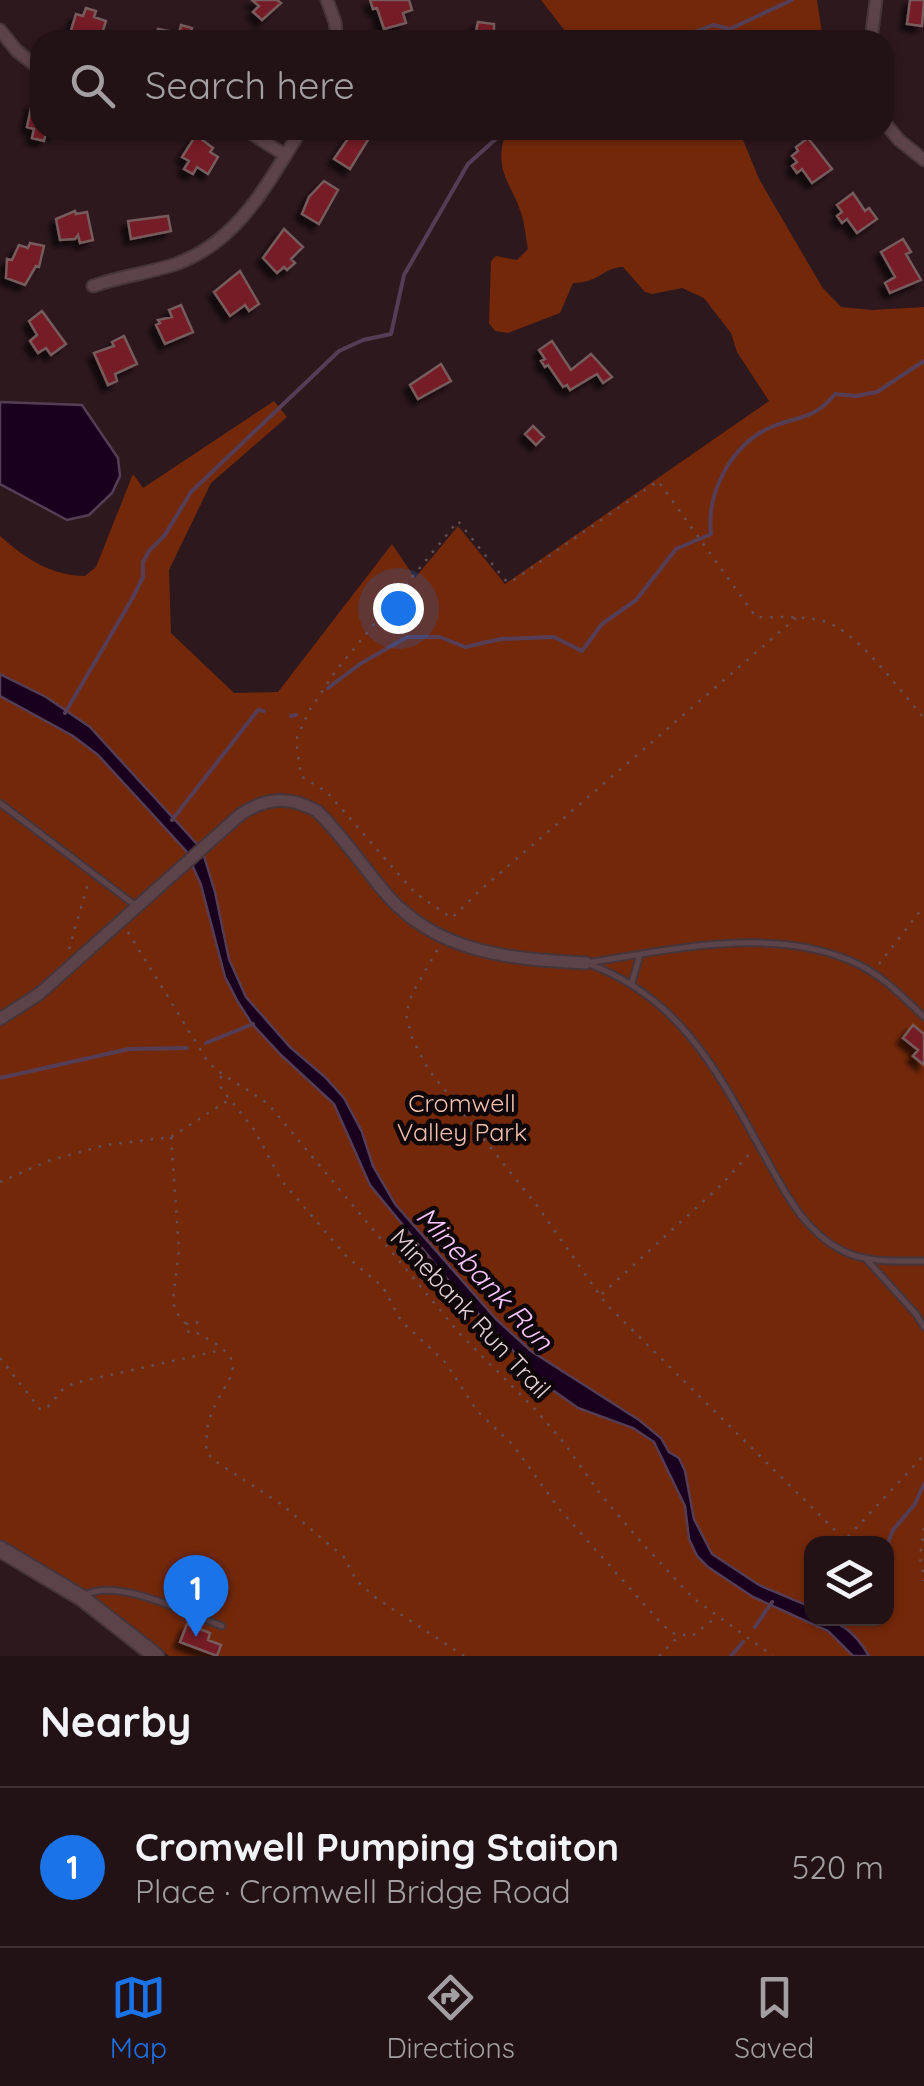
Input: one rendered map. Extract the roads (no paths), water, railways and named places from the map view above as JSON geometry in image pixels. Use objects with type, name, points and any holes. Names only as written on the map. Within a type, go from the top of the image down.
[{"type":"main road","points":[[0,1549],[82,1598],[156,1656]]},
{"type":"street","points":[[328,0],[336,30]]},
{"type":"street","points":[[872,30],[876,0]]},
{"type":"street","points":[[0,30],[30,61]]},
{"type":"street","points":[[894,133],[924,160]]},
{"type":"street","points":[[262,140],[286,155]]},
{"type":"street","points":[[93,286],[176,264],[215,244],[248,212],[295,140]]},
{"type":"street","points":[[0,1019],[39,994],[241,814],[263,802],[291,800],[304,804],[331,824],[400,908],[431,933],[514,959],[586,963]]},
{"type":"lane","points":[[0,803],[138,908]]},
{"type":"lane","points":[[586,963],[747,944],[786,945],[852,961],[872,972],[924,1016]]},
{"type":"lane","points":[[632,983],[640,954]]},
{"type":"lane","points":[[586,963],[632,983],[659,1004],[706,1053],[807,1224],[843,1252],[864,1258],[924,1261]]},
{"type":"lane","points":[[864,1258],[924,1326]]},
{"type":"lane","points":[[82,1598],[102,1588],[129,1592],[222,1626]]},
{"type":"waterway","points":[[700,30],[713,25],[730,29],[792,0]]},
{"type":"waterway","points":[[65,713],[132,599],[143,577],[143,562],[149,551],[165,535],[191,492],[339,351],[391,334],[404,275],[468,164],[495,140]]},
{"type":"waterway","points":[[328,688],[407,637],[440,637],[465,647],[501,639],[554,637],[582,651],[602,624],[636,600],[676,549],[711,534],[718,485],[746,444],[759,433],[814,412],[835,394],[877,392],[924,361]]},
{"type":"waterway","points":[[172,820],[258,710],[264,711]]},
{"type":"waterway","points":[[291,716],[296,715]]},
{"type":"waterway","points":[[206,1043],[253,1024]]},
{"type":"waterway","points":[[0,1078],[129,1049],[187,1048]]},
{"type":"waterway","points":[[891,1536],[915,1504],[924,1484]]},
{"type":"waterway","points":[[755,1627],[772,1602]]},
{"type":"waterway","points":[[731,1656],[743,1642]]},
{"type":"place","name":"Cromwell Pumping Staiton","points":[[196,1637]]},
{"type":"park label","name":"Cromwell Valley Park","points":[[462,1116]]},
{"type":"water label","name":"Minebank Run","points":[[485,1278]]}]
